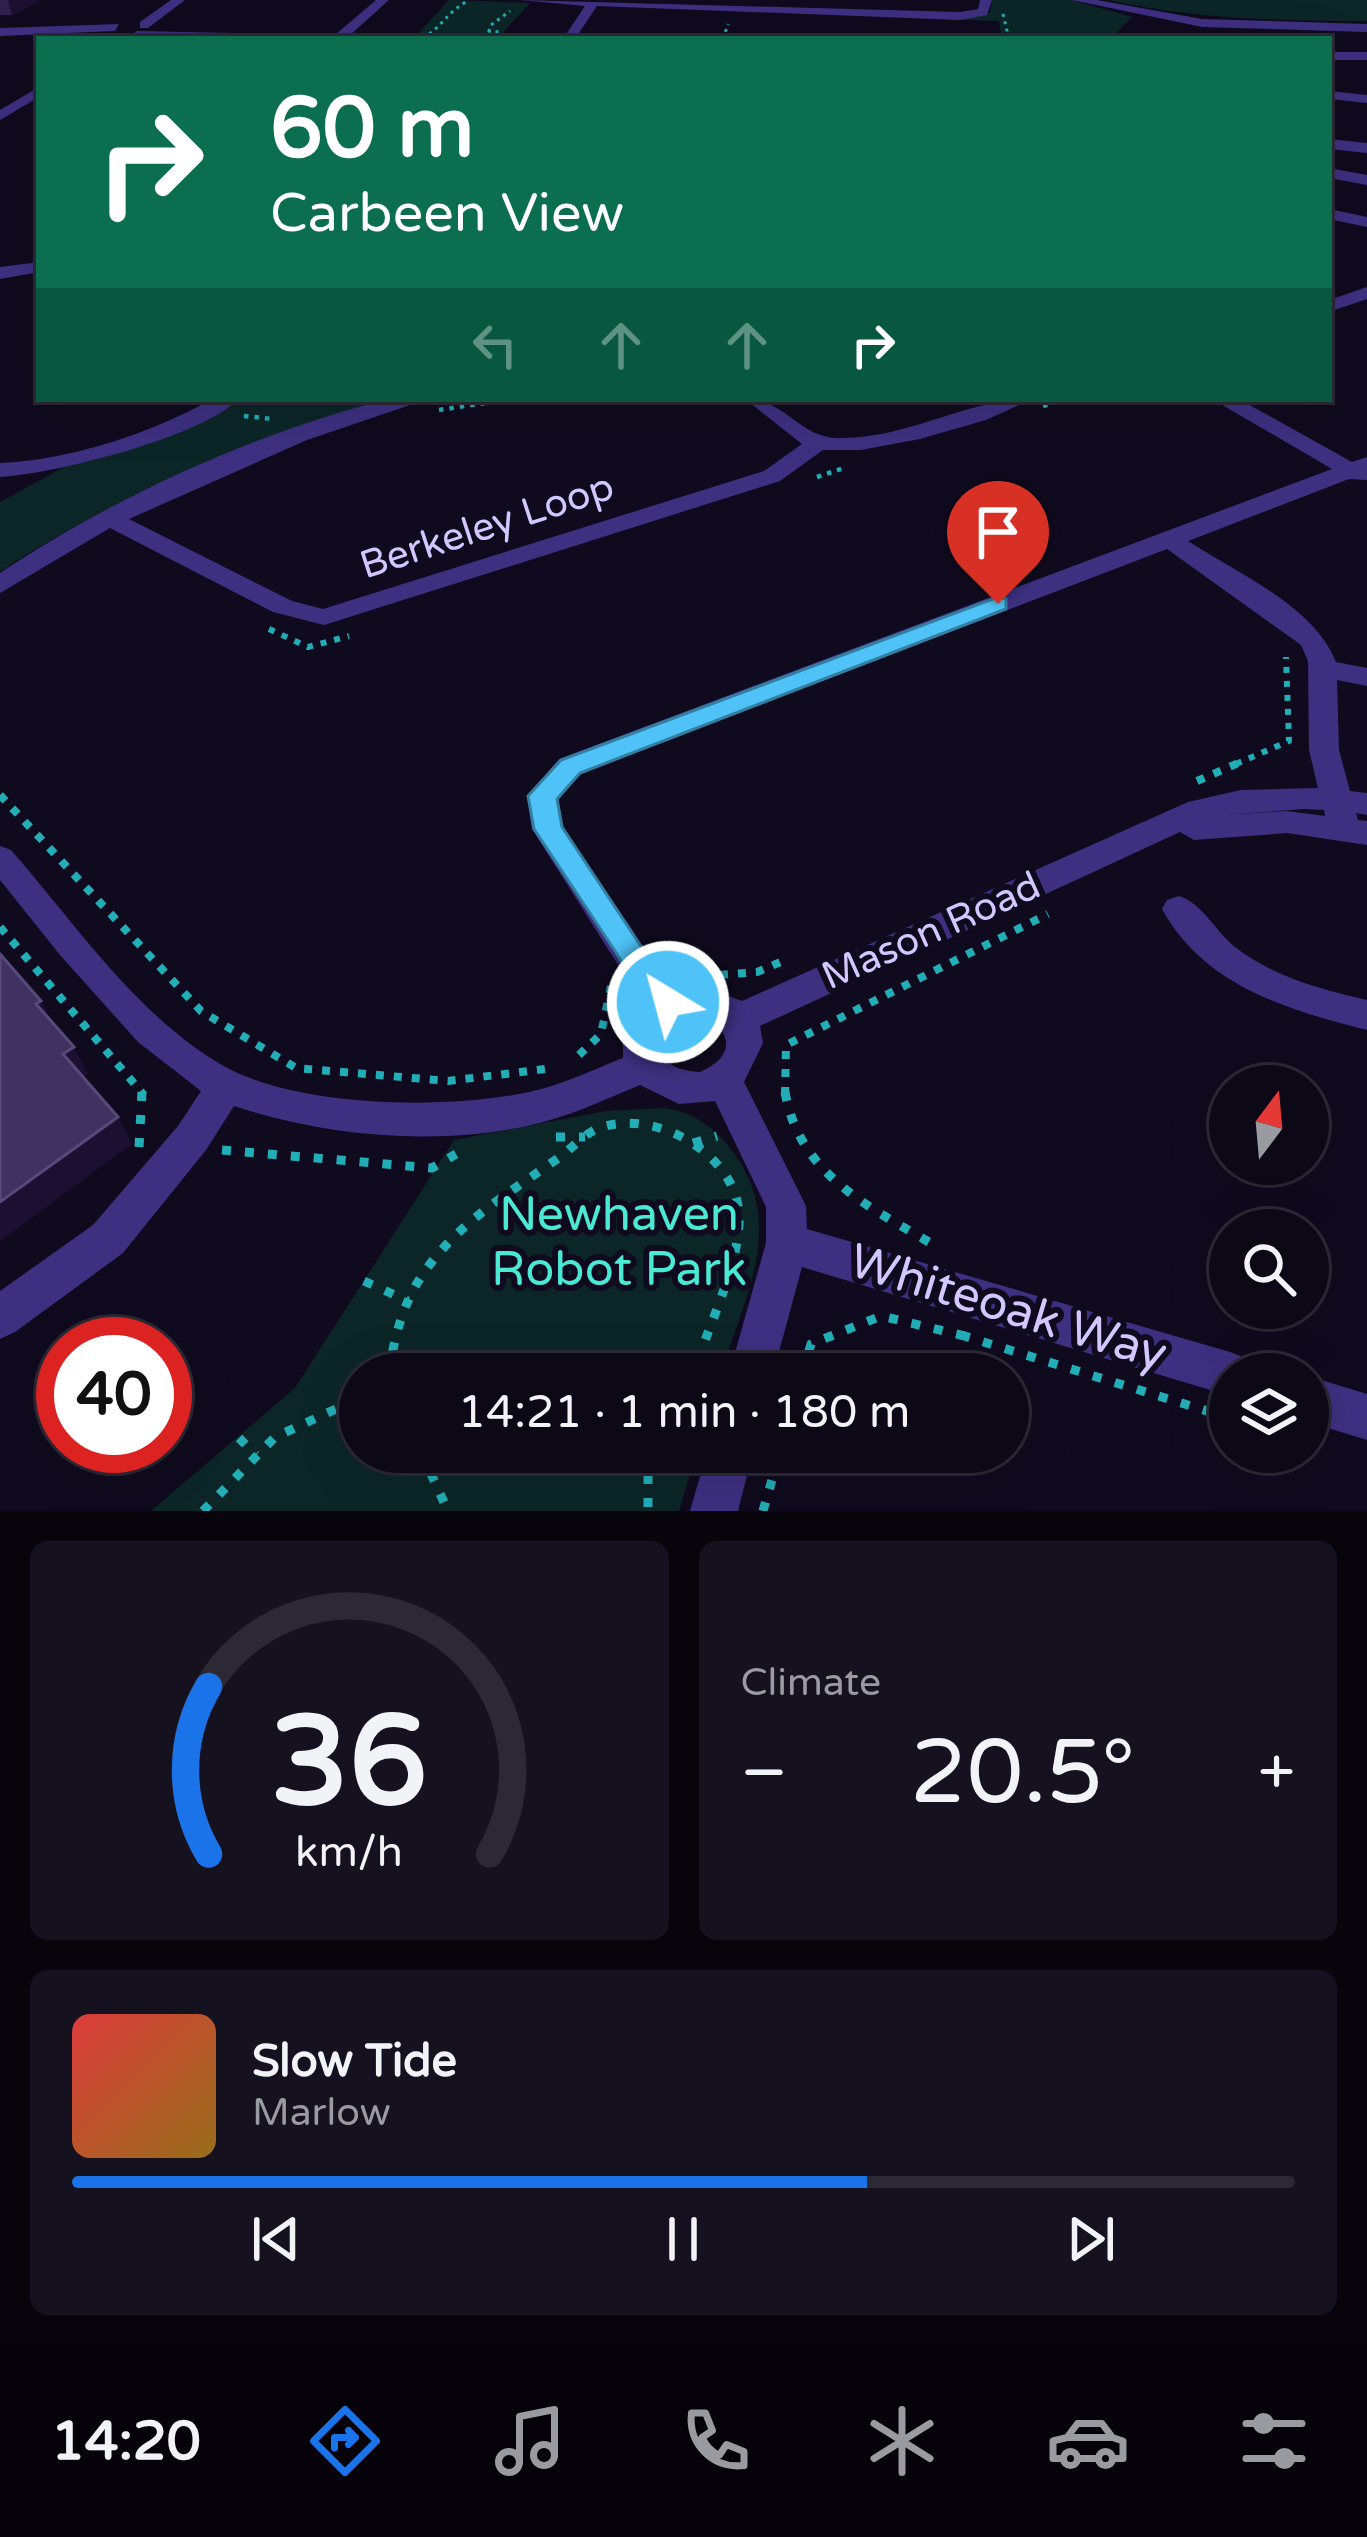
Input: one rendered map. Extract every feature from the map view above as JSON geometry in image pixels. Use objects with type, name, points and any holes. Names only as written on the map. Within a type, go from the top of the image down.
[{"type":"street","points":[[129,31],[179,0]]},
{"type":"street","points":[[341,36],[382,0]]},
{"type":"street","points":[[519,2],[831,6],[933,21],[980,14],[986,10],[986,0]]},
{"type":"street","points":[[1078,0],[1233,26],[1367,26]]},
{"type":"street","points":[[1094,0],[1145,13],[1181,3]]},
{"type":"street","points":[[571,36],[594,2]]},
{"type":"street","points":[[742,27],[750,4]]},
{"type":"street","points":[[0,27],[276,36]]},
{"type":"street","points":[[1332,56],[1367,56]]},
{"type":"street","points":[[0,116],[36,93]]},
{"type":"street","points":[[1332,95],[1367,99]]},
{"type":"street","points":[[1332,145],[1367,148]]},
{"type":"street","points":[[1332,174],[1367,180]]},
{"type":"street","points":[[1335,215],[1367,221]]},
{"type":"street","points":[[0,256],[36,250]]},
{"type":"street","points":[[1332,304],[1367,293]]},
{"type":"street","points":[[760,402],[801,435],[819,442],[862,446],[1011,402]]},
{"type":"street","points":[[1229,402],[1361,471]]},
{"type":"street","points":[[0,585],[51,549],[110,518],[347,416],[428,405]]},
{"type":"street","points":[[0,470],[46,466],[202,413],[232,408]]},
{"type":"street","name":"Berkeley Loop","points":[[110,518],[153,544],[224,574],[269,604],[324,617],[772,476],[799,461],[819,442]]},
{"type":"street","points":[[662,1005],[548,829],[542,796],[570,766],[1361,471]]},
{"type":"street","points":[[1169,539],[1294,623],[1313,641],[1322,669],[1324,750],[1354,816]]},
{"type":"street","points":[[1322,669],[1367,677]]},
{"type":"street","name":"Mason Road","points":[[738,1019],[1125,846],[1216,824],[1354,816]]},
{"type":"street","points":[[0,858],[140,1020],[208,1077],[256,1099],[328,1110],[449,1118],[522,1111],[646,1066]]},
{"type":"street","points":[[1179,909],[1221,959],[1253,980],[1294,998],[1367,1015]]},
{"type":"street","points":[[701,998],[738,1019],[746,1045],[742,1060],[724,1080],[683,1088],[665,1082],[646,1066],[639,1034],[662,1005],[701,998]]},
{"type":"street","points":[[724,1080],[782,1191],[787,1243],[757,1353]]},
{"type":"street","points":[[0,1317],[107,1239],[192,1138],[226,1086]]},
{"type":"street","name":"Whiteoak Way","points":[[787,1243],[967,1292],[1209,1367]]},
{"type":"street","points":[[1329,1405],[1367,1417]]},
{"type":"street","points":[[714,1511],[724,1473]]},
{"type":"path","points":[[442,8],[468,1]]},
{"type":"path","points":[[487,36],[493,24],[519,2]]},
{"type":"path","points":[[427,36],[440,29],[454,8]]},
{"type":"path","points":[[436,15],[449,16]]},
{"type":"path","points":[[493,24],[509,25]]},
{"type":"path","points":[[423,28],[440,29]]},
{"type":"path","points":[[488,32],[503,32]]},
{"type":"path","points":[[428,405],[470,402]]},
{"type":"path","points":[[232,408],[282,422]]},
{"type":"path","points":[[803,481],[848,467]]},
{"type":"path","points":[[265,626],[299,649],[317,650],[347,638],[358,620]]},
{"type":"path","points":[[1179,789],[1289,741],[1286,658],[1277,642]]},
{"type":"path","points":[[0,794],[201,1011],[296,1068],[448,1081],[561,1063]]},
{"type":"path","points":[[961,1335],[967,1292],[965,1256],[939,1248],[835,1184],[791,1115],[782,1076],[786,1046],[1057,910]]},
{"type":"path","points":[[0,927],[144,1094],[139,1149],[126,1164]]},
{"type":"path","points":[[713,975],[757,971],[784,961]]},
{"type":"path","points":[[574,1058],[597,1046],[606,1028],[611,986],[606,972]]},
{"type":"path","points":[[779,1118],[791,1115]]},
{"type":"path","points":[[393,1353],[408,1301],[430,1260],[470,1217],[598,1128],[654,1127],[693,1143],[720,1164],[739,1212],[699,1353]]},
{"type":"path","points":[[693,1143],[717,1136]]},
{"type":"path","points":[[364,1281],[408,1301]]},
{"type":"path","points":[[808,1353],[811,1344],[881,1316],[961,1335],[1209,1412]]},
{"type":"path","points":[[202,1511],[256,1455],[293,1426],[339,1407]]},
{"type":"path","points":[[239,1438],[256,1455]]},
{"type":"path","points":[[431,1473],[448,1511]]},
{"type":"path","points":[[647,1473],[653,1495],[648,1511]]},
{"type":"path","points":[[763,1511],[774,1473]]},
{"type":"green space","points":[[449,0],[530,3],[500,36],[416,36]]},
{"type":"green space","points":[[992,0],[1072,0],[1132,17],[1113,36],[1002,36],[999,21],[940,19],[990,13]]},
{"type":"green space","points":[[1108,0],[1367,0],[1367,21],[1237,18]]},
{"type":"green space","points":[[235,402],[376,402],[303,426],[136,497],[0,572],[0,502],[62,468],[224,411]]},
{"type":"green space","name":"Newhaven Robot Park","points":[[664,1108],[694,1117],[719,1136],[749,1179],[757,1206],[756,1261],[728,1353],[339,1353],[339,1473],[691,1473],[679,1511],[151,1511],[295,1388],[454,1140],[606,1111]]},
{"type":"building","points":[[0,954],[74,1047],[63,1054],[118,1117],[0,1202]]},
{"type":"route","points":[[668,1002],[662,1005],[548,829],[542,796],[570,766],[998,604]]}]
